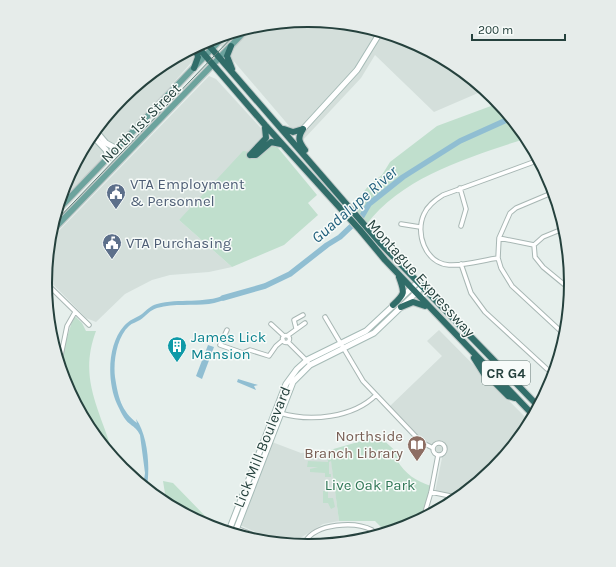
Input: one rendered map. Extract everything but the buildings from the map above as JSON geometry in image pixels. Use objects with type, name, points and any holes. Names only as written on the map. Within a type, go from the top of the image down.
[{"type":"highway","points":[[231,46],[227,56],[234,74]]},
{"type":"highway","name":"Montague Expressway","points":[[212,49],[313,166],[363,228],[397,274],[530,412]]},
{"type":"highway","name":"Montague Expressway","points":[[201,51],[282,145],[344,206]]},
{"type":"highway","points":[[194,68],[198,57],[197,52]]},
{"type":"highway","points":[[264,125],[266,138],[250,155],[256,155],[271,142],[282,145]]},
{"type":"highway","points":[[280,127],[290,132],[303,129]]},
{"type":"highway","points":[[303,129],[298,135],[298,139],[308,153],[313,166]]},
{"type":"highway","name":"Montague Expressway","points":[[363,228],[420,284],[535,403]]},
{"type":"highway","points":[[393,305],[403,295],[404,291],[397,274]]},
{"type":"highway","points":[[401,307],[413,302],[427,306]]},
{"type":"highway","points":[[470,351],[486,376],[508,396],[517,399]]},
{"type":"main road","name":"North 1st Street","points":[[58,225],[240,37]]},
{"type":"main road","points":[[303,129],[354,73],[377,37]]},
{"type":"main road","name":"North 1st Street","points":[[64,203],[216,45]]},
{"type":"main road","points":[[99,135],[106,143],[117,149]]},
{"type":"main road","points":[[96,139],[106,150],[108,158]]},
{"type":"main road","name":"Lick Mill Boulevard","points":[[231,526],[286,384],[297,369],[308,362],[342,346],[374,333],[401,307],[420,284]]},
{"type":"main road","name":"Lick Mill Boulevard","points":[[342,346],[366,331],[393,305],[413,291]]},
{"type":"main road","name":"Lick Mill Boulevard","points":[[237,528],[293,382],[308,362]]},
{"type":"street","points":[[498,258],[448,265],[438,261],[432,257],[424,245],[420,227],[424,213],[432,202],[443,195],[534,162]]},
{"type":"street","points":[[460,188],[466,210],[462,226]]},
{"type":"street","points":[[549,195],[516,208],[506,220],[499,238],[498,258],[501,268],[512,286],[560,331]]},
{"type":"street","points":[[401,224],[420,227]]},
{"type":"street","points":[[534,245],[543,237],[559,230]]},
{"type":"street","points":[[499,238],[534,245]]},
{"type":"street","points":[[534,245],[535,257],[543,267],[564,284]]},
{"type":"street","points":[[461,264],[472,293],[485,312],[550,368]]},
{"type":"street","points":[[52,289],[89,325]]},
{"type":"street","points":[[60,350],[69,320],[75,312]]},
{"type":"street","points":[[296,328],[294,320],[303,315]]},
{"type":"street","points":[[325,317],[362,381],[423,444],[433,448]]},
{"type":"street","points":[[227,330],[220,345],[243,353],[250,350],[269,356],[285,337],[305,323]]},
{"type":"street","points":[[271,324],[308,362]]},
{"type":"street","points":[[280,413],[298,417],[331,416],[364,405],[376,395]]},
{"type":"street","points":[[425,512],[431,492],[438,455],[445,451],[443,445],[438,444],[433,448]]},
{"type":"street","points":[[433,448],[434,454],[438,455]]},
{"type":"street","points":[[431,492],[452,496]]},
{"type":"street","points":[[307,540],[309,537],[337,525],[364,525],[372,530],[371,532]]},
{"type":"street","points":[[231,526],[248,532]]},
{"type":"shaded area","points":[[308,27],[341,29],[358,32],[390,41],[421,53],[451,70],[479,93],[434,112],[375,55],[361,78],[302,141],[219,44],[242,36],[275,29]]},
{"type":"shaded area","points":[[195,53],[197,56],[146,114],[66,197],[86,155],[115,114],[139,91],[165,70]]},
{"type":"shaded area","points":[[209,76],[216,79],[269,137],[179,220],[232,267],[209,272],[170,275],[152,280],[125,294],[96,322],[86,318],[52,283],[52,267],[56,234]]},
{"type":"shaded area","points":[[439,330],[526,418],[501,453],[477,476],[454,495],[435,492],[442,458],[432,446],[424,441],[390,406],[442,356],[427,341]]},
{"type":"shaded area","points":[[272,442],[301,453],[330,450],[339,521],[323,524],[298,539],[265,536],[240,525]]},
{"type":"green space","points":[[492,105],[501,114],[520,140],[461,161],[419,181],[399,193],[366,225],[352,207],[369,185],[382,175],[390,162],[437,126]]},
{"type":"green space","points":[[269,137],[317,195],[308,203],[318,215],[284,245],[232,267],[179,220],[243,151],[251,152]]},
{"type":"green space","points":[[76,317],[82,323],[86,331],[96,331],[91,348],[89,364],[90,379],[97,408],[111,448],[86,412],[71,382],[62,356],[73,318]]},
{"type":"green space","name":"Live Oak Park","points":[[379,436],[401,456],[397,460],[407,473],[420,482],[431,486],[422,513],[383,528],[375,521],[339,521],[331,461],[329,462],[329,474],[331,474],[331,477],[325,477],[325,473],[310,472],[310,469],[318,467],[307,467],[308,461],[328,462],[327,454],[330,453],[330,450]]},
{"type":"green space","points":[[163,481],[173,483],[207,518],[214,522],[195,514],[166,497]]},
{"type":"green space","points":[[323,491],[328,491],[328,498],[333,498],[335,507],[331,509],[328,503],[323,503]]},
{"type":"water","points":[[225,295],[230,296],[230,298],[209,304],[164,306],[155,309],[129,326],[121,336],[115,357],[116,384],[121,403],[127,413],[137,423],[136,419],[146,443],[148,463],[147,483],[144,480],[145,473],[140,435],[122,415],[111,385],[110,364],[114,343],[118,334],[126,324],[155,305],[165,302],[217,298]]},
{"type":"water","points":[[208,345],[214,347],[202,379],[196,376]]},
{"type":"water","points":[[238,379],[258,385],[254,386],[256,390],[237,382]]},
{"type":"waterway","name":"Guadalupe River","points":[[223,298],[265,286],[290,274],[327,245],[340,237],[362,216],[369,204],[403,177],[460,141],[506,120]]},
{"type":"tram line","points":[[60,216],[230,40]]},
{"type":"place","name":"VTA Employment & Personnel","points":[[116,210]]},
{"type":"place","name":"VTA Purchasing","points":[[112,260]]},
{"type":"place","name":"James Lick Mansion","points":[[177,363]]},
{"type":"place","name":"Northside Branch Library","points":[[417,462]]}]
